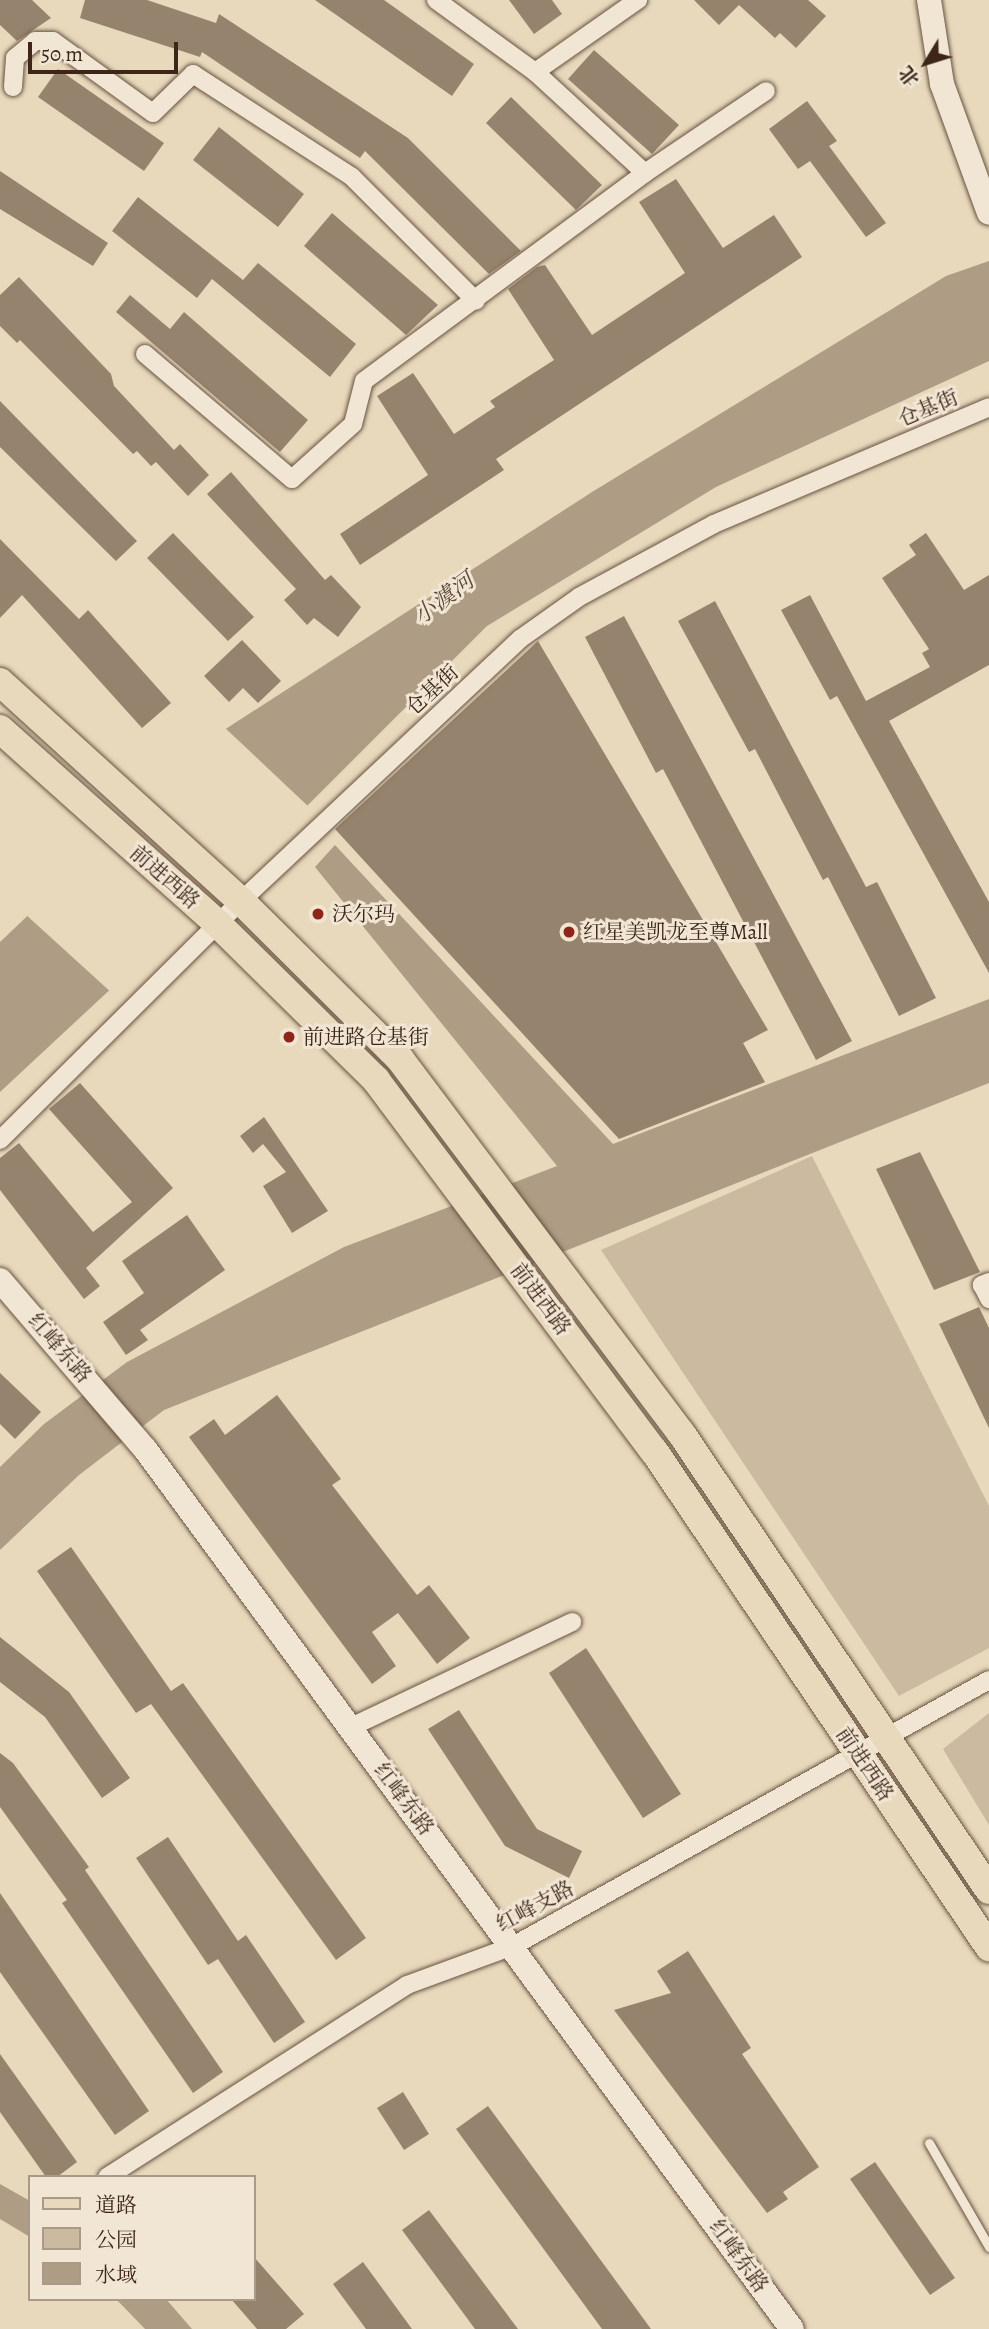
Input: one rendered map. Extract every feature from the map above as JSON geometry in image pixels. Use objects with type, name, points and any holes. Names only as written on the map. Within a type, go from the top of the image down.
[{"type":"main road","name":"前进西路","points":[[0,682],[234,895],[400,1059],[681,1433],[989,1890]]},
{"type":"main road","name":"前进西路","points":[[0,729],[211,917],[376,1080],[654,1451],[989,1947]]},
{"type":"street","points":[[436,0],[534,72],[645,173]]},
{"type":"street","points":[[534,72],[638,0]]},
{"type":"street","points":[[929,0],[942,84],[989,213]]},
{"type":"street","points":[[13,87],[15,58],[35,41],[53,41],[153,113],[193,74],[352,177],[476,301]]},
{"type":"street","points":[[145,354],[292,479],[353,424],[364,382],[645,173],[766,91]]},
{"type":"street","name":"仓基街","points":[[0,1140],[211,917],[520,639],[579,597],[714,524],[989,407]]},
{"type":"street","name":"红峰东路","points":[[0,1280],[84,1374],[145,1450],[513,1946],[792,2329]]},
{"type":"street","points":[[989,1282],[982,1285],[989,1299]]},
{"type":"street","points":[[351,1727],[572,1622]]},
{"type":"street","name":"红峰支路","points":[[110,2175],[407,1985],[513,1946],[858,1753],[884,1735],[989,1680]]},
{"type":"lane","points":[[929,2143],[989,2247]]},
{"type":"green space","points":[[812,1156],[989,1506],[989,1648],[899,1696],[601,1250]]},
{"type":"green space","points":[[989,1713],[989,1825],[943,1749]]},
{"type":"water","name":"小澞河","points":[[989,261],[989,361],[716,487],[487,626],[302,811],[0,1092],[0,942],[221,732],[592,492],[946,276]]},
{"type":"water","points":[[335,845],[613,1144],[989,999],[989,1083],[164,1410],[79,1475],[0,1550],[0,1467],[44,1424],[127,1362],[344,1247],[557,1166],[315,867]]},
{"type":"water","points":[[0,2184],[28,2200],[28,2236],[0,2219]]},
{"type":"water","points":[[118,2301],[168,2301],[192,2329],[145,2329]]},
{"type":"pier","points":[[223,726],[310,808],[113,994],[24,913]]},
{"type":"building","points":[[0,0],[32,0],[51,18],[17,41],[0,25]]},
{"type":"building","points":[[85,0],[147,0],[216,23],[219,14],[408,138],[521,251],[489,274],[365,151],[360,158],[202,52],[200,57],[80,18]]},
{"type":"building","points":[[315,0],[384,0],[474,64],[452,96]]},
{"type":"building","points":[[509,0],[552,0],[562,14],[534,34]]},
{"type":"building","points":[[694,0],[808,0],[826,16],[796,48],[780,33],[775,38],[739,5],[719,25]]},
{"type":"building","points":[[594,50],[679,125],[652,154],[568,79]]},
{"type":"building","points":[[58,69],[164,143],[144,171],[38,97]]},
{"type":"building","points":[[511,97],[602,185],[576,210],[486,123]]},
{"type":"building","points":[[807,101],[837,141],[829,146],[886,223],[866,237],[810,161],[798,169],[769,129]]},
{"type":"building","points":[[219,127],[304,194],[278,227],[193,160]]},
{"type":"building","points":[[0,171],[108,243],[93,266],[0,209]]},
{"type":"building","points":[[676,179],[723,248],[774,215],[802,257],[496,459],[504,470],[360,565],[340,534],[428,475],[377,396],[413,373],[454,434],[495,407],[490,401],[554,360],[508,289],[537,267],[545,265],[592,335],[685,273],[639,202]]},
{"type":"building","points":[[138,197],[243,280],[258,263],[356,344],[330,377],[212,279],[197,298],[112,231]]},
{"type":"building","points":[[332,213],[438,305],[406,335],[304,246]]},
{"type":"building","points":[[19,277],[111,374],[114,386],[174,450],[180,444],[209,475],[188,496],[156,462],[151,466],[137,451],[133,454],[20,340],[17,343],[0,326],[0,295]]},
{"type":"building","points":[[130,295],[170,329],[184,312],[308,420],[280,452],[116,312]]},
{"type":"building","points":[[0,401],[137,541],[116,561],[0,447]]},
{"type":"building","points":[[231,472],[325,580],[331,575],[361,607],[338,637],[314,618],[307,625],[284,600],[296,589],[207,494]]},
{"type":"building","points":[[173,533],[254,617],[228,641],[147,558]]},
{"type":"building","points":[[926,533],[964,590],[989,575],[989,665],[889,721],[989,902],[989,973],[837,696],[830,700],[781,610],[810,595],[866,701],[930,667],[922,653],[929,649],[882,578],[916,555],[909,545]]},
{"type":"building","points":[[0,539],[79,619],[88,610],[171,703],[142,728],[22,595],[0,618]]},
{"type":"building","points":[[715,601],[866,887],[877,882],[936,998],[899,1016],[828,877],[823,880],[755,749],[749,752],[678,621]]},
{"type":"building","points":[[624,616],[852,1041],[816,1060],[663,769],[656,773],[585,637]]},
{"type":"building","points":[[242,640],[281,681],[258,703],[243,688],[229,702],[204,676]]},
{"type":"building","name":"红星美凯龙至尊Mall","points":[[538,641],[768,1030],[743,1043],[765,1082],[619,1139],[335,829]]},
{"type":"building","points":[[80,1083],[173,1188],[86,1268],[100,1286],[84,1299],[0,1190],[0,1158],[19,1143],[93,1232],[132,1202],[49,1109]]},
{"type":"building","points":[[264,1117],[328,1211],[292,1233],[263,1186],[286,1172],[263,1144],[253,1153],[240,1136]]},
{"type":"building","points":[[920,1152],[980,1272],[934,1290],[876,1169]]},
{"type":"building","points":[[187,1215],[225,1270],[140,1330],[148,1340],[126,1355],[103,1322],[144,1293],[122,1261]]},
{"type":"building","points":[[979,1307],[989,1328],[989,1428],[939,1324]]},
{"type":"building","points":[[0,1373],[41,1412],[15,1439],[0,1424]]},
{"type":"building","points":[[277,1395],[341,1479],[332,1485],[417,1595],[429,1585],[470,1638],[437,1664],[398,1613],[372,1632],[396,1666],[372,1684],[189,1437],[214,1419],[225,1435]]},
{"type":"building","points":[[71,1547],[171,1691],[183,1683],[366,1938],[336,1960],[151,1704],[136,1713],[37,1571]]},
{"type":"building","points":[[0,1637],[69,1692],[130,1778],[102,1798],[45,1717],[0,1682]]},
{"type":"building","points":[[586,1648],[681,1794],[643,1818],[549,1673]]},
{"type":"building","points":[[459,1710],[537,1829],[582,1851],[569,1878],[505,1846],[428,1729]]},
{"type":"building","points":[[0,1753],[13,1763],[89,1867],[85,1870],[223,2072],[193,2093],[62,1903],[67,1900],[0,1807]]},
{"type":"building","points":[[168,1837],[238,1941],[246,1935],[305,2022],[274,2043],[218,1959],[208,1965],[136,1858]]},
{"type":"building","points":[[0,1893],[149,2111],[115,2135],[0,1972]]},
{"type":"building","points":[[688,1951],[751,2048],[742,2054],[819,2167],[783,2192],[788,2199],[767,2213],[614,2010],[671,1993],[657,1971]]},
{"type":"building","points":[[0,2054],[77,2162],[60,2175],[45,2175],[0,2112]]},
{"type":"building","points":[[403,2092],[429,2134],[404,2150],[377,2108]]},
{"type":"building","points":[[488,2106],[651,2329],[602,2329],[456,2129]]},
{"type":"building","points":[[875,2162],[955,2278],[930,2295],[850,2179]]},
{"type":"building","points":[[429,2210],[518,2329],[475,2329],[402,2230]]},
{"type":"building","points":[[256,2259],[304,2314],[286,2329],[257,2329],[233,2301],[256,2301]]},
{"type":"building","points":[[363,2262],[412,2329],[366,2329],[333,2284]]},
{"type":"place","name":"沃尔玛","points":[[318,914]]},
{"type":"place","name":"红星美凯龙至尊Mall","points":[[569,932]]},
{"type":"place","name":"前进路仓基街","points":[[289,1037]]}]
